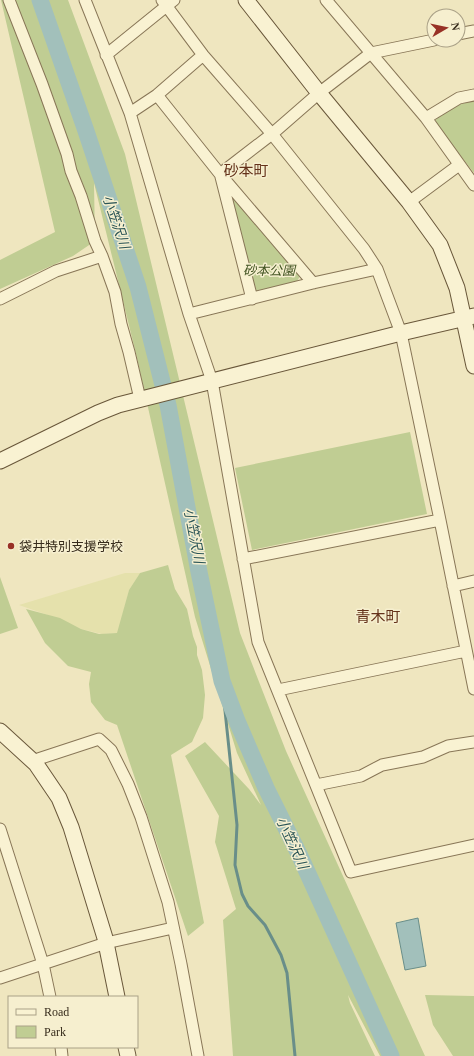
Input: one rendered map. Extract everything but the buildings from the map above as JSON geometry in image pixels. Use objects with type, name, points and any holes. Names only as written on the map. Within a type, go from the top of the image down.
[{"type":"street","points":[[9,0],[42,84],[67,154],[71,171],[81,196],[95,241],[115,292],[121,324],[140,399]]},
{"type":"street","points":[[85,0],[130,113],[209,381],[258,642],[351,872],[474,845]]},
{"type":"street","points":[[246,0],[319,93],[409,202],[440,245],[469,318],[474,366]]},
{"type":"street","points":[[330,1],[371,53],[426,118],[458,165],[474,185]]},
{"type":"street","points":[[106,55],[168,2],[203,55],[272,134],[364,249],[377,269],[401,332],[474,689]]},
{"type":"street","points":[[220,174],[272,134],[319,93],[371,53],[426,42]]},
{"type":"street","points":[[130,113],[157,95],[203,55]]},
{"type":"street","points":[[157,95],[220,174],[313,283]]},
{"type":"street","points":[[426,118],[459,98],[474,95]]},
{"type":"street","points":[[409,202],[458,165]]},
{"type":"street","points":[[220,174],[252,299]]},
{"type":"street","points":[[0,299],[56,271],[102,256]]},
{"type":"street","points":[[189,314],[313,283],[377,269]]},
{"type":"street","points":[[0,461],[98,413],[118,405],[401,332],[469,318]]},
{"type":"street","points":[[243,559],[440,520]]},
{"type":"street","points":[[453,586],[474,582]]},
{"type":"street","points":[[278,690],[466,651]]},
{"type":"street","points":[[0,731],[36,764],[59,798],[65,811],[97,910],[106,943],[117,996]]},
{"type":"street","points":[[32,761],[99,739],[111,750],[128,784],[141,817],[168,902],[198,1056]]},
{"type":"street","points":[[316,785],[361,776],[382,765],[423,757],[448,746],[474,742]]},
{"type":"street","points":[[0,829],[43,964],[50,996]]},
{"type":"street","points":[[0,978],[106,943],[173,928]]},
{"type":"shaded area","points":[[125,573],[140,573],[129,590],[118,633],[102,634],[81,629],[62,620],[19,605]]},
{"type":"green space","points":[[1,0],[68,0],[125,154],[240,633],[286,751],[425,1056],[380,1056],[348,995],[350,1003],[375,1056],[233,1056],[223,920],[236,909],[215,842],[219,816],[185,756],[205,742],[249,789],[261,805],[237,753],[195,617],[136,354],[94,183],[95,241],[73,256],[0,289],[0,260],[55,232]]},
{"type":"green space","points":[[474,101],[474,173],[435,123],[437,117],[461,104]]},
{"type":"green space","name":"砂本公園","points":[[234,195],[300,276],[296,283],[256,293],[229,197]]},
{"type":"green space","points":[[410,432],[427,514],[252,550],[235,468]]},
{"type":"green space","points":[[168,565],[175,589],[187,609],[197,647],[197,655],[202,670],[205,695],[203,718],[192,742],[171,755],[204,923],[188,936],[117,725],[105,720],[91,702],[89,684],[91,672],[68,666],[45,643],[26,609],[60,618],[81,629],[99,634],[117,633],[129,590],[140,573]]},
{"type":"green space","points":[[0,577],[18,628],[0,634]]},
{"type":"green space","points":[[425,995],[474,996],[474,1056],[453,1056],[433,1025]]},
{"type":"water","points":[[418,918],[426,966],[405,970],[396,923]]},
{"type":"waterway","name":"小笠沢川","points":[[40,0],[86,131],[138,287],[168,405],[199,572],[222,681],[237,721],[266,788],[299,854],[391,1056]]},
{"type":"waterway","points":[[222,682],[237,825],[235,865],[242,894],[248,906],[265,925],[281,955],[287,973],[295,1056]]},
{"type":"place","name":"袋井特別支援学校","points":[[11,546]]},
{"type":"district","name":"砂本町","points":[[246,171]]},
{"type":"district","name":"青木町","points":[[378,617]]}]
